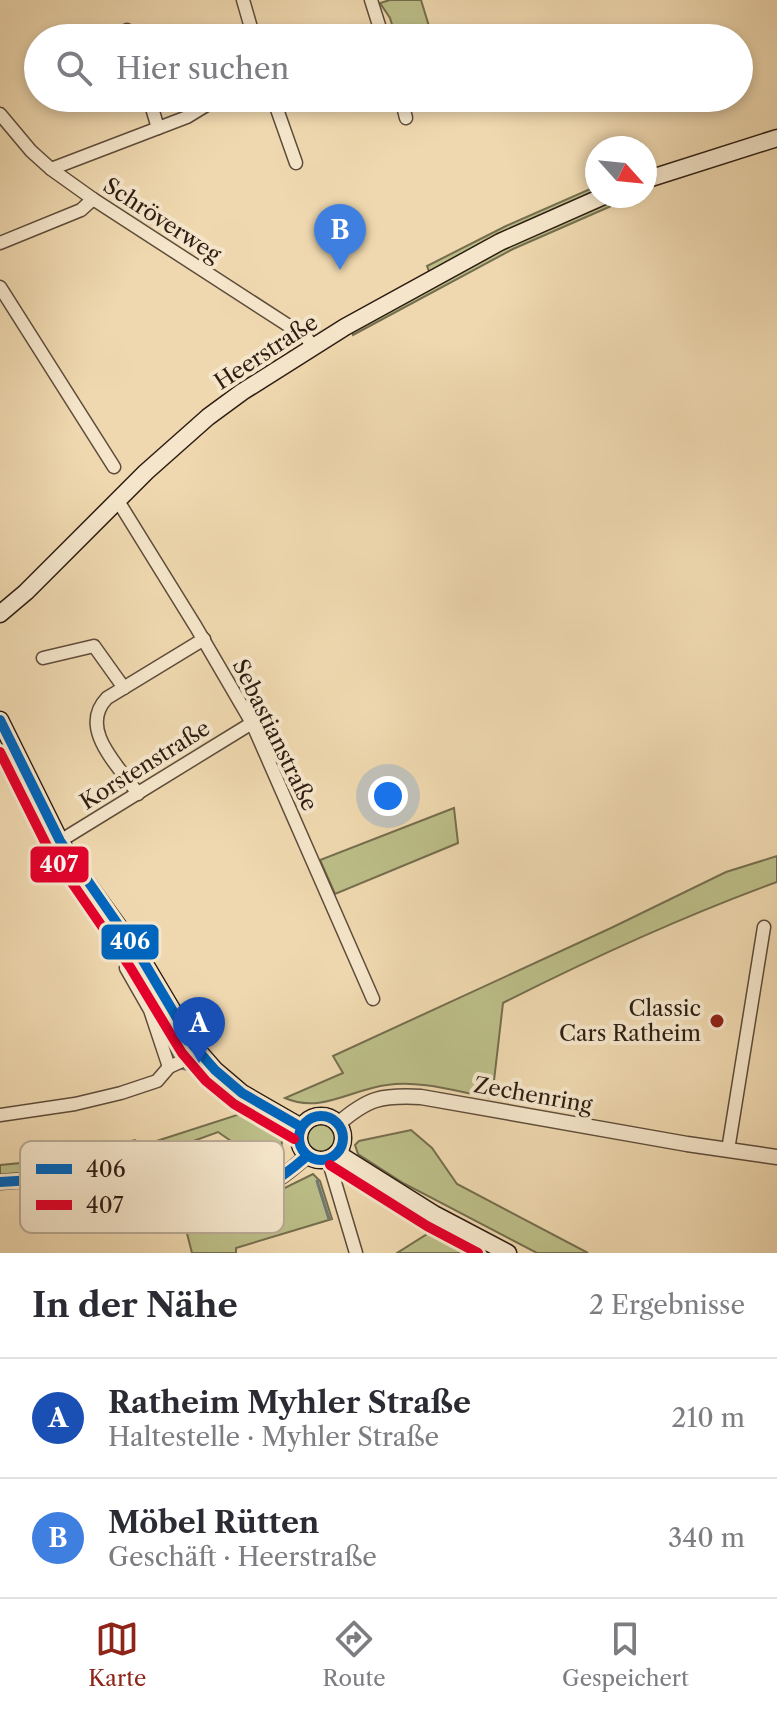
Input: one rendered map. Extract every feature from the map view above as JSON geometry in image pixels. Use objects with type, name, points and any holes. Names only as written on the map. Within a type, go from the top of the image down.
[{"type":"main road","points":[[657,176],[777,138]]},
{"type":"main road","name":"Heerstraße","points":[[0,614],[208,417],[242,392],[345,327],[500,242],[585,204]]},
{"type":"main road","points":[[0,720],[60,841],[134,948],[200,1053],[242,1093],[301,1127]]},
{"type":"main road","points":[[332,1156],[343,1136],[338,1124],[320,1116],[307,1121],[301,1127],[299,1142],[307,1156],[317,1160],[332,1156],[508,1253]]},
{"type":"street","points":[[243,0],[250,24]]},
{"type":"street","points":[[371,0],[379,24]]},
{"type":"street","points":[[153,112],[158,128]]},
{"type":"street","points":[[51,169],[195,112]]},
{"type":"street","points":[[278,112],[296,163]]},
{"type":"street","points":[[404,112],[406,118]]},
{"type":"street","name":"Schröverweg","points":[[0,114],[31,151],[51,169],[306,337],[313,347]]},
{"type":"street","points":[[0,243],[81,210],[93,199]]},
{"type":"street","points":[[0,287],[114,467]]},
{"type":"street","name":"Sebastianstraße","points":[[118,501],[252,723],[373,999]]},
{"type":"street","points":[[138,794],[98,736],[95,723],[100,706],[204,639]]},
{"type":"street","points":[[43,658],[94,646],[124,688]]},
{"type":"street","name":"Korstenstraße","points":[[60,841],[252,723]]},
{"type":"street","points":[[728,1150],[764,927]]},
{"type":"street","points":[[126,968],[150,1010],[169,1067]]},
{"type":"street","points":[[0,1115],[121,1093],[157,1081],[169,1067],[200,1053]]},
{"type":"street","name":"Zechenring","points":[[338,1124],[360,1104],[373,1099],[390,1095],[421,1097],[777,1157]]},
{"type":"street","points":[[284,1173],[307,1156]]},
{"type":"street","points":[[332,1156],[356,1253]]},
{"type":"street","points":[[0,1182],[20,1180]]},
{"type":"green space","points":[[421,0],[428,24],[392,24],[380,3]]},
{"type":"green space","points":[[585,191],[585,200],[430,274],[427,266]]},
{"type":"green space","points":[[591,208],[607,208],[513,249],[353,335],[352,332],[480,258]]},
{"type":"green space","points":[[454,808],[458,843],[335,894],[320,860]]},
{"type":"green space","points":[[777,856],[777,882],[638,938],[503,1003],[492,1098],[426,1085],[400,1084],[374,1087],[324,1102],[298,1102],[285,1098],[343,1073],[333,1056],[726,872]]},
{"type":"green space","points":[[240,1114],[282,1140],[231,1141],[218,1132],[193,1141],[156,1141]]},
{"type":"green space","points":[[321,1122],[332,1127],[337,1138],[332,1149],[321,1154],[310,1149],[305,1138],[310,1127]]},
{"type":"green space","points":[[411,1130],[432,1148],[457,1184],[588,1253],[537,1253],[403,1183],[358,1154],[355,1145],[359,1141]]},
{"type":"green space","points":[[20,1163],[20,1176],[0,1176],[0,1165]]},
{"type":"green space","points":[[313,1174],[320,1181],[332,1219],[236,1248],[236,1253],[192,1253],[187,1233],[284,1233],[284,1188]]},
{"type":"green space","points":[[432,1231],[476,1253],[397,1253]]},
{"type":"waterway","points":[[0,762],[8,763],[7,777],[15,781],[44,839],[106,923]]},
{"type":"waterway","points":[[122,945],[169,1032],[173,1057]]},
{"type":"waterway","points":[[180,1068],[196,1071],[237,1105],[285,1138]]},
{"type":"waterway","points":[[317,1181],[329,1219]]},
{"type":"transit line","name":"406","points":[[0,720],[60,841],[142,959],[193,1045],[215,1070],[242,1093],[301,1127]]},
{"type":"transit line","name":"407","points":[[0,752],[48,848],[130,967],[182,1053],[206,1081],[234,1104],[294,1139]]},
{"type":"transit line","name":"406","points":[[321,1116],[337,1122],[343,1138],[337,1154],[321,1160],[305,1154],[299,1138],[305,1122],[321,1116]]},
{"type":"transit line","name":"406","points":[[284,1174],[307,1156]]},
{"type":"transit line","name":"407","points":[[330,1165],[427,1226],[478,1253]]},
{"type":"transit line","name":"406","points":[[0,1182],[20,1181]]},
{"type":"place","name":"Möbel Rütten","points":[[340,270]]},
{"type":"place","name":"Classic Cars Ratheim","points":[[717,1021]]},
{"type":"place","name":"Ratheim Myhler Straße","points":[[199,1063]]}]
